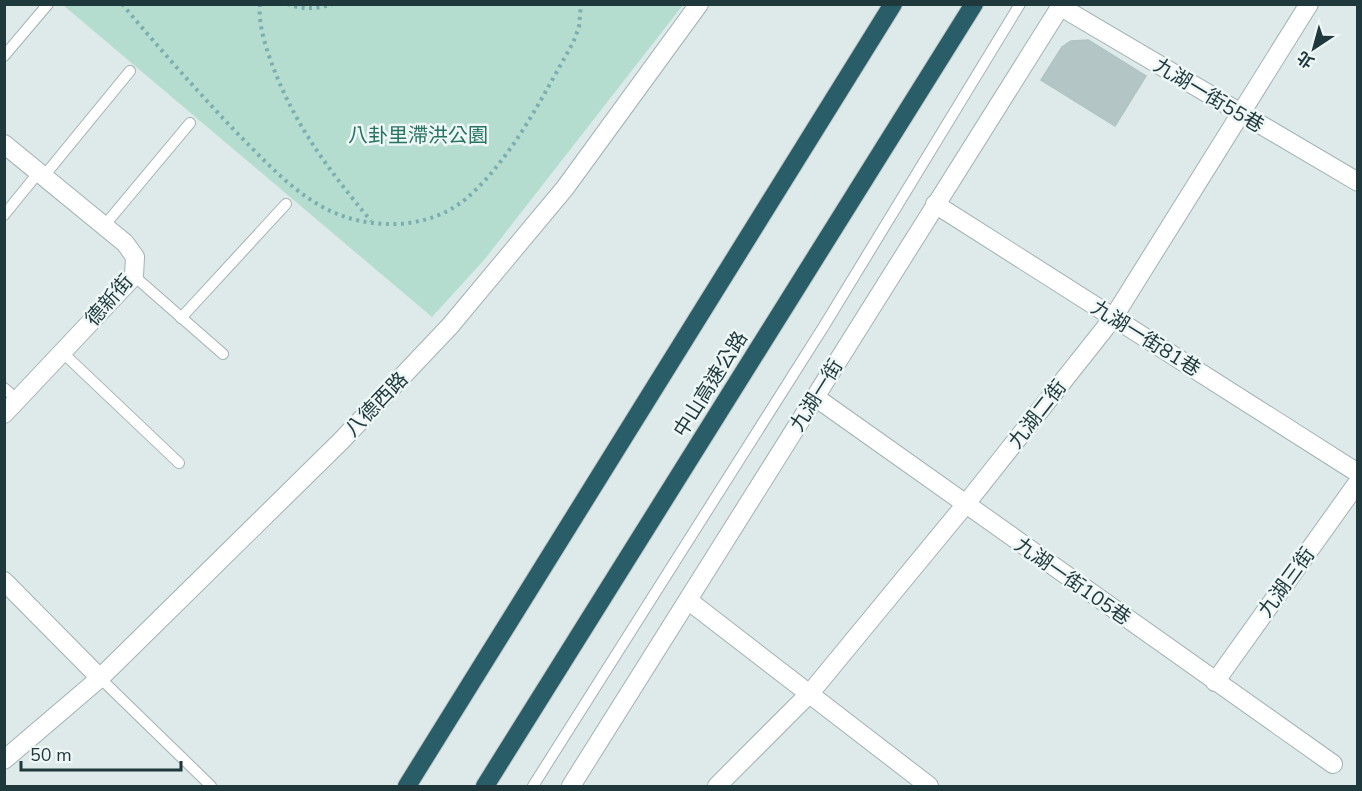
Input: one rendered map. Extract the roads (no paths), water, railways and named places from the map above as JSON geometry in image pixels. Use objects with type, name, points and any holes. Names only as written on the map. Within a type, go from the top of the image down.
[{"type":"highway","points":[[407,786],[893,4]]},
{"type":"highway","name":"中山高速公路","points":[[485,786],[974,4]]},
{"type":"street","name":"八德西路","points":[[4,760],[99,678],[341,441],[450,326],[565,188],[699,4]]},
{"type":"street","name":"九湖二街","points":[[717,786],[811,692],[965,505],[1113,318],[1242,115],[1309,4]]},
{"type":"street","name":"九湖一街55巷","points":[[1061,6],[1358,182]]},
{"type":"street","name":"九湖一街","points":[[571,786],[1061,6]]},
{"type":"street","name":"德新街","points":[[4,144],[125,243],[135,257],[134,276],[62,352],[11,394],[4,414]]},
{"type":"street","name":"九湖一街81巷","points":[[936,204],[1358,472]]},
{"type":"street","name":"九湖一街105巷","points":[[815,397],[1333,764]]},
{"type":"street","name":"九湖三街","points":[[1215,682],[1358,482]]},
{"type":"street","points":[[4,581],[99,678]]},
{"type":"street","points":[[689,601],[811,692],[929,786]]},
{"type":"lane","points":[[4,56],[48,4]]},
{"type":"lane","points":[[532,786],[824,326],[1020,4]]},
{"type":"lane","points":[[4,215],[130,71]]},
{"type":"lane","points":[[104,226],[190,123]]},
{"type":"lane","points":[[182,318],[286,204]]},
{"type":"lane","points":[[134,276],[223,354]]},
{"type":"lane","points":[[62,352],[178,463]]},
{"type":"lane","points":[[99,678],[211,786]]},
{"type":"park label","name":"八卦里滯洪公園","points":[[418,135]]}]
